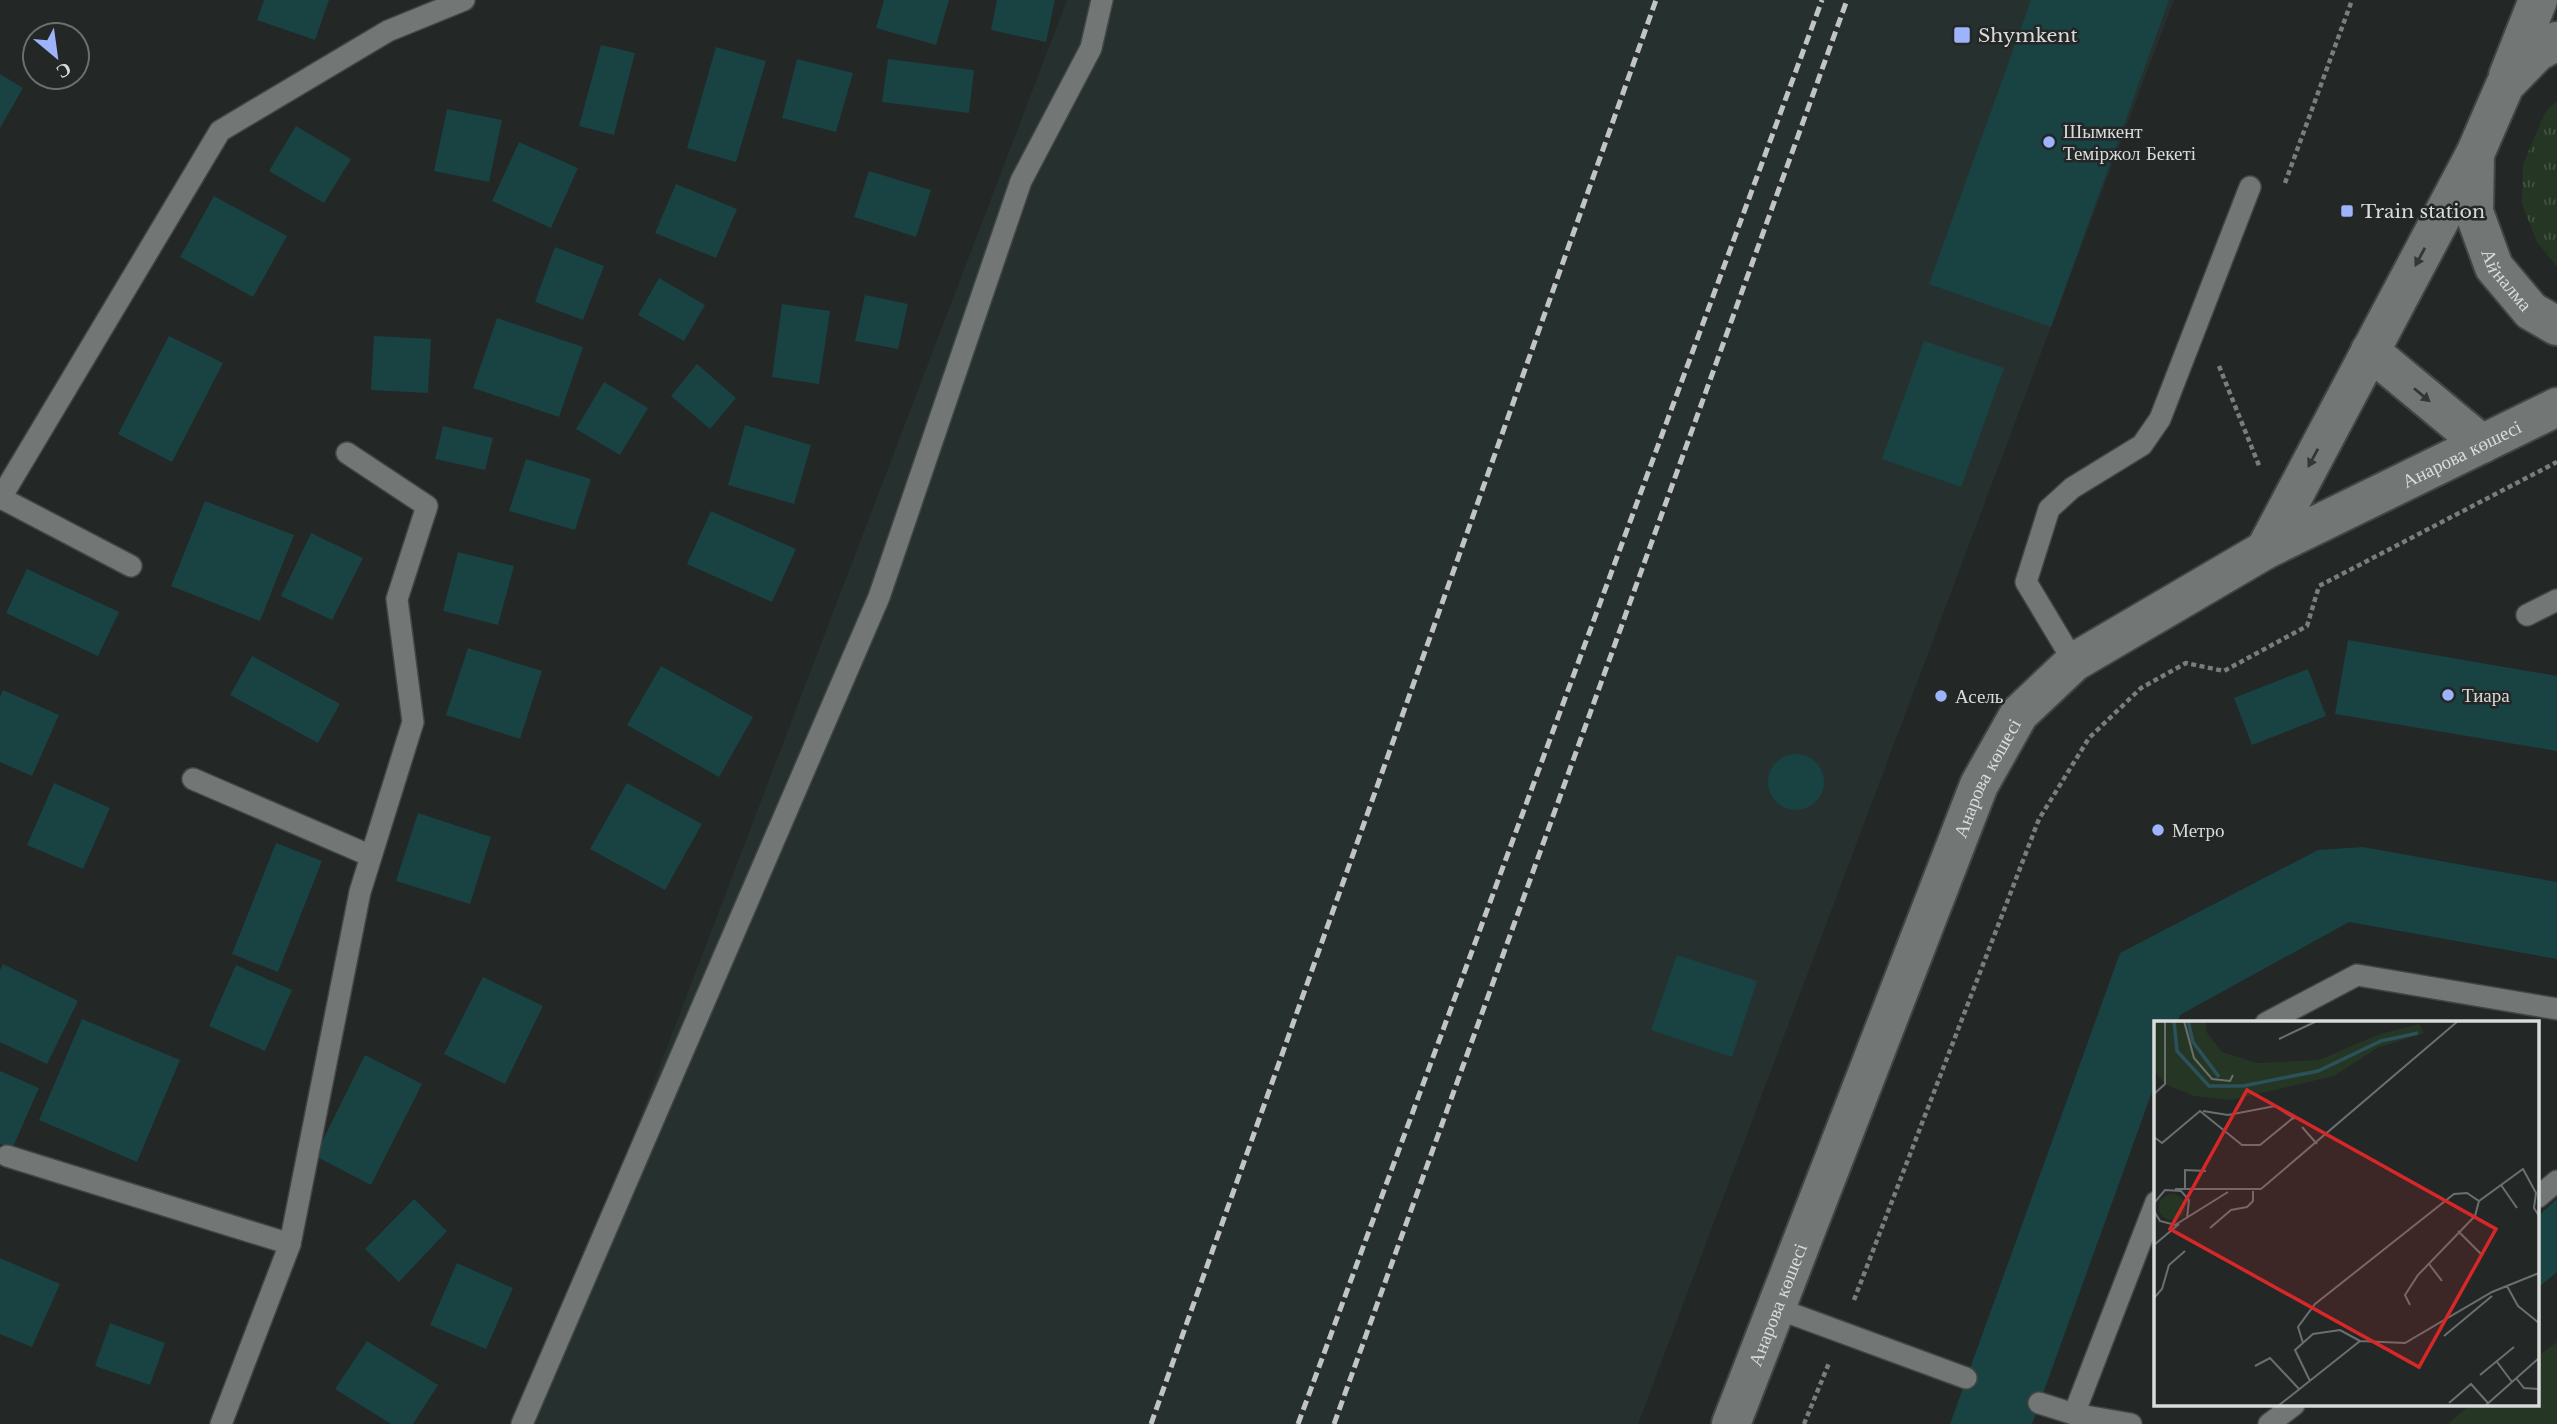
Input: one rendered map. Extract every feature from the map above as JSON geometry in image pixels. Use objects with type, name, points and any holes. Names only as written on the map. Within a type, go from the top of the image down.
[{"type":"main road","points":[[2505,85],[2538,0]]},
{"type":"main road","name":"Айналма","points":[[2557,41],[2537,52],[2505,85],[2475,154],[2474,212],[2494,267],[2531,311],[2557,326]]},
{"type":"main road","points":[[2264,550],[2475,154]]},
{"type":"main road","points":[[2370,351],[2482,444]]},
{"type":"main road","name":"Анарова көшесі","points":[[1731,1424],[1979,785],[2019,714],[2074,662],[2264,550],[2557,407]]},
{"type":"lane","points":[[131,566],[1,498],[220,131],[388,31],[464,0]]},
{"type":"lane","points":[[522,1424],[879,597],[1021,180],[1091,48],[1102,0]]},
{"type":"lane","points":[[2074,662],[2026,582],[2049,509],[2072,488],[2142,444],[2160,419],[2250,187]]},
{"type":"lane","points":[[221,1424],[290,1244],[360,892],[414,723],[397,599],[427,506],[347,453]]},
{"type":"lane","points":[[2527,615],[2557,600]]},
{"type":"lane","points":[[193,779],[371,856]]},
{"type":"lane","points":[[2270,1021],[2357,975],[2557,1009]]},
{"type":"lane","points":[[7,1156],[290,1244]]},
{"type":"lane","points":[[2540,1195],[2557,1181]]},
{"type":"lane","points":[[2074,1414],[2154,1207]]},
{"type":"lane","points":[[1776,1308],[1966,1378]]},
{"type":"lane","points":[[2039,1403],[2074,1414],[2131,1424]]},
{"type":"lane","points":[[2269,1424],[2293,1406]]},
{"type":"path","points":[[2285,183],[2352,0]]},
{"type":"path","points":[[2224,354],[2219,367],[2262,472]]},
{"type":"path","points":[[1804,1424],[1842,1332],[2039,819],[2089,738],[2141,688],[2186,663],[2224,671],[2307,626],[2319,586],[2557,462]]},
{"type":"shaded area","points":[[1067,0],[2174,0],[1638,1424],[523,1424]]},
{"type":"green space","points":[[2557,101],[2557,267],[2537,242],[2522,204],[2523,164],[2545,113]]},
{"type":"green space","points":[[2557,1342],[2557,1424],[2448,1424],[2469,1406],[2540,1406],[2540,1355]]},
{"type":"building","points":[[264,0],[329,0],[315,40],[257,20]]},
{"type":"building","points":[[884,0],[949,0],[936,45],[876,28]]},
{"type":"building","points":[[997,0],[1055,0],[1046,42],[991,30]]},
{"type":"building","name":"Шымкент Теміржол Бекеті","points":[[2031,0],[2169,0],[2051,327],[1929,284]]},
{"type":"building","points":[[601,45],[635,53],[614,135],[579,126]]},
{"type":"building","points":[[716,47],[766,61],[736,162],[687,148]]},
{"type":"building","points":[[797,59],[853,73],[836,132],[782,118]]},
{"type":"building","points":[[888,59],[974,70],[969,113],[882,102]]},
{"type":"building","points":[[0,74],[21,87],[21,91],[0,128]]},
{"type":"building","points":[[447,109],[502,120],[489,182],[434,171]]},
{"type":"building","points":[[296,126],[351,159],[324,203],[269,171]]},
{"type":"building","points":[[519,142],[578,168],[551,228],[492,201]]},
{"type":"building","points":[[869,171],[931,190],[916,237],[854,217]]},
{"type":"building","points":[[676,184],[737,209],[716,258],[655,233]]},
{"type":"building","points":[[214,196],[287,236],[253,297],[180,257]]},
{"type":"building","points":[[555,247],[604,266],[583,320],[535,302]]},
{"type":"building","points":[[659,278],[705,305],[684,341],[638,315]]},
{"type":"building","points":[[865,295],[908,304],[898,349],[855,341]]},
{"type":"building","points":[[782,304],[830,311],[819,384],[772,377]]},
{"type":"building","points":[[497,318],[583,347],[559,417],[473,388]]},
{"type":"building","points":[[169,336],[223,363],[172,462],[118,434]]},
{"type":"building","points":[[374,336],[431,339],[428,393],[371,390]]},
{"type":"building","points":[[1924,341],[2004,368],[1961,487],[1882,459]]},
{"type":"building","points":[[697,364],[736,398],[710,429],[671,396]]},
{"type":"building","points":[[604,382],[648,408],[620,455],[576,429]]},
{"type":"building","points":[[745,425],[811,445],[794,504],[728,485]]},
{"type":"building","points":[[443,426],[493,438],[485,470],[435,459]]},
{"type":"building","points":[[526,459],[591,479],[575,530],[509,511]]},
{"type":"building","points":[[205,501],[294,535],[260,621],[171,586]]},
{"type":"building","points":[[711,511],[796,549],[772,602],[687,564]]},
{"type":"building","points":[[311,533],[363,558],[332,620],[281,596]]},
{"type":"building","points":[[458,552],[514,566],[498,625],[443,611]]},
{"type":"building","points":[[27,569],[119,612],[98,656],[6,613]]},
{"type":"building","name":"Тиара","points":[[2348,640],[2557,676],[2557,751],[2335,714]]},
{"type":"building","points":[[468,648],[542,671],[520,739],[446,715]]},
{"type":"building","points":[[252,656],[340,704],[318,743],[230,695]]},
{"type":"building","points":[[661,666],[753,717],[719,777],[627,725]]},
{"type":"building","points":[[2308,669],[2326,716],[2252,745],[2234,698]]},
{"type":"building","points":[[3,690],[59,715],[32,776],[0,762],[0,697]]},
{"type":"building","points":[[1790,754],[1802,754],[1812,758],[1820,766],[1824,782],[1820,798],[1812,806],[1802,810],[1790,810],[1780,806],[1772,798],[1768,788],[1768,776],[1772,766],[1780,758]]},
{"type":"building","points":[[54,783],[110,808],[83,869],[27,845]]},
{"type":"building","points":[[627,783],[702,824],[665,890],[590,849]]},
{"type":"building","points":[[418,813],[491,837],[470,904],[396,881]]},
{"type":"building","points":[[276,843],[322,861],[278,972],[232,954]]},
{"type":"building","points":[[2363,847],[2557,882],[2557,959],[2349,922],[2180,1015],[2178,1021],[2154,1021],[2154,1087],[2032,1424],[1950,1424],[2120,953],[2318,850]]},
{"type":"building","points":[[1677,955],[1757,981],[1732,1057],[1651,1030]]},
{"type":"building","points":[[3,964],[78,1001],[47,1064],[0,1042],[0,970]]},
{"type":"building","points":[[236,965],[292,990],[265,1051],[209,1026]]},
{"type":"building","points":[[483,977],[543,1006],[505,1084],[444,1054]]},
{"type":"building","points":[[82,1019],[180,1060],[137,1162],[39,1120]]},
{"type":"building","points":[[365,1055],[422,1084],[371,1185],[315,1156]]},
{"type":"building","points":[[0,1071],[39,1088],[12,1149],[0,1144]]},
{"type":"building","points":[[414,1199],[447,1231],[399,1282],[365,1249]]},
{"type":"building","points":[[2557,1199],[2557,1272],[2540,1286],[2540,1214]]},
{"type":"building","points":[[0,1258],[60,1284],[32,1347],[0,1334]]},
{"type":"building","points":[[457,1263],[513,1288],[486,1349],[430,1325]]},
{"type":"building","points":[[110,1323],[165,1343],[150,1385],[95,1366]]},
{"type":"building","points":[[367,1341],[438,1385],[413,1424],[391,1424],[335,1389]]},
{"type":"railway","points":[[1151,1424],[1656,0]]},
{"type":"railway","points":[[1298,1424],[1822,0]]},
{"type":"railway","points":[[1334,1424],[1847,0]]},
{"type":"place","name":"Shymkent","points":[[1962,35]]},
{"type":"place","name":"Шымкент Теміржол Бекеті","points":[[2049,142]]},
{"type":"place","name":"Train station","points":[[2347,211]]},
{"type":"place","name":"Тиара","points":[[2448,695]]},
{"type":"place","name":"Асель","points":[[1941,696]]},
{"type":"place","name":"Метро","points":[[2158,830]]}]
